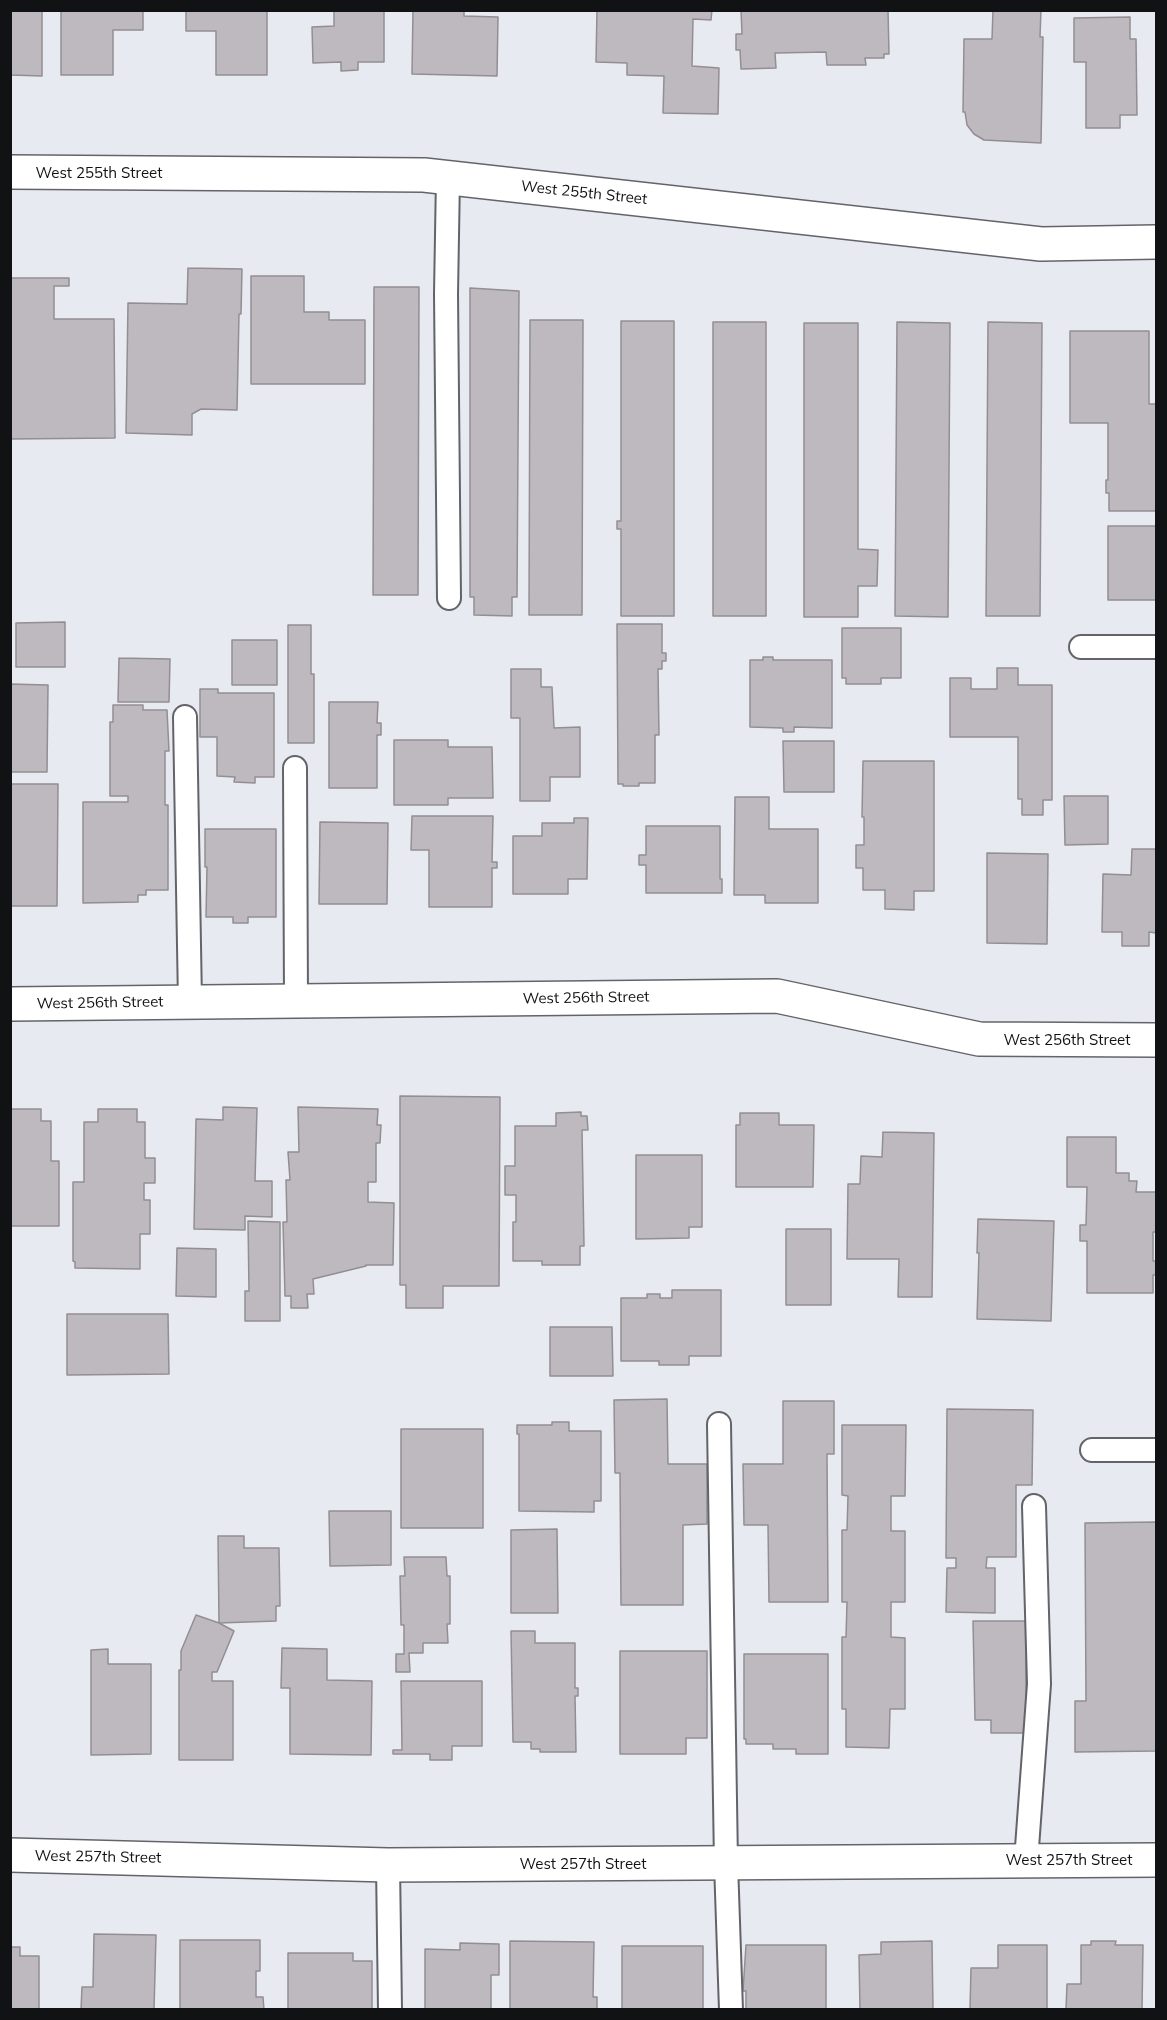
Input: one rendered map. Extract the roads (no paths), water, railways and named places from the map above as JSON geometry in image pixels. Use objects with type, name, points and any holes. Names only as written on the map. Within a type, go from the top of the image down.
[{"type":"street","name":"West 255th Street","points":[[10,172],[447,177],[1041,244],[1156,242]]},
{"type":"street","name":"West 256th Street","points":[[10,1004],[777,996],[979,1039],[1156,1040]]},
{"type":"street","name":"West 257th Street","points":[[10,1855],[388,1865],[1156,1860]]},
{"type":"lane","points":[[447,177],[449,598]]},
{"type":"lane","points":[[1082,647],[1156,647]]},
{"type":"lane","points":[[185,717],[190,1002]]},
{"type":"lane","points":[[295,768],[296,1001]]},
{"type":"lane","points":[[719,1424],[726,1863],[731,2010]]},
{"type":"lane","points":[[1092,1450],[1156,1450]]},
{"type":"lane","points":[[1026,1861],[1039,1684],[1034,1506]]},
{"type":"lane","points":[[388,1865],[390,2010]]}]
